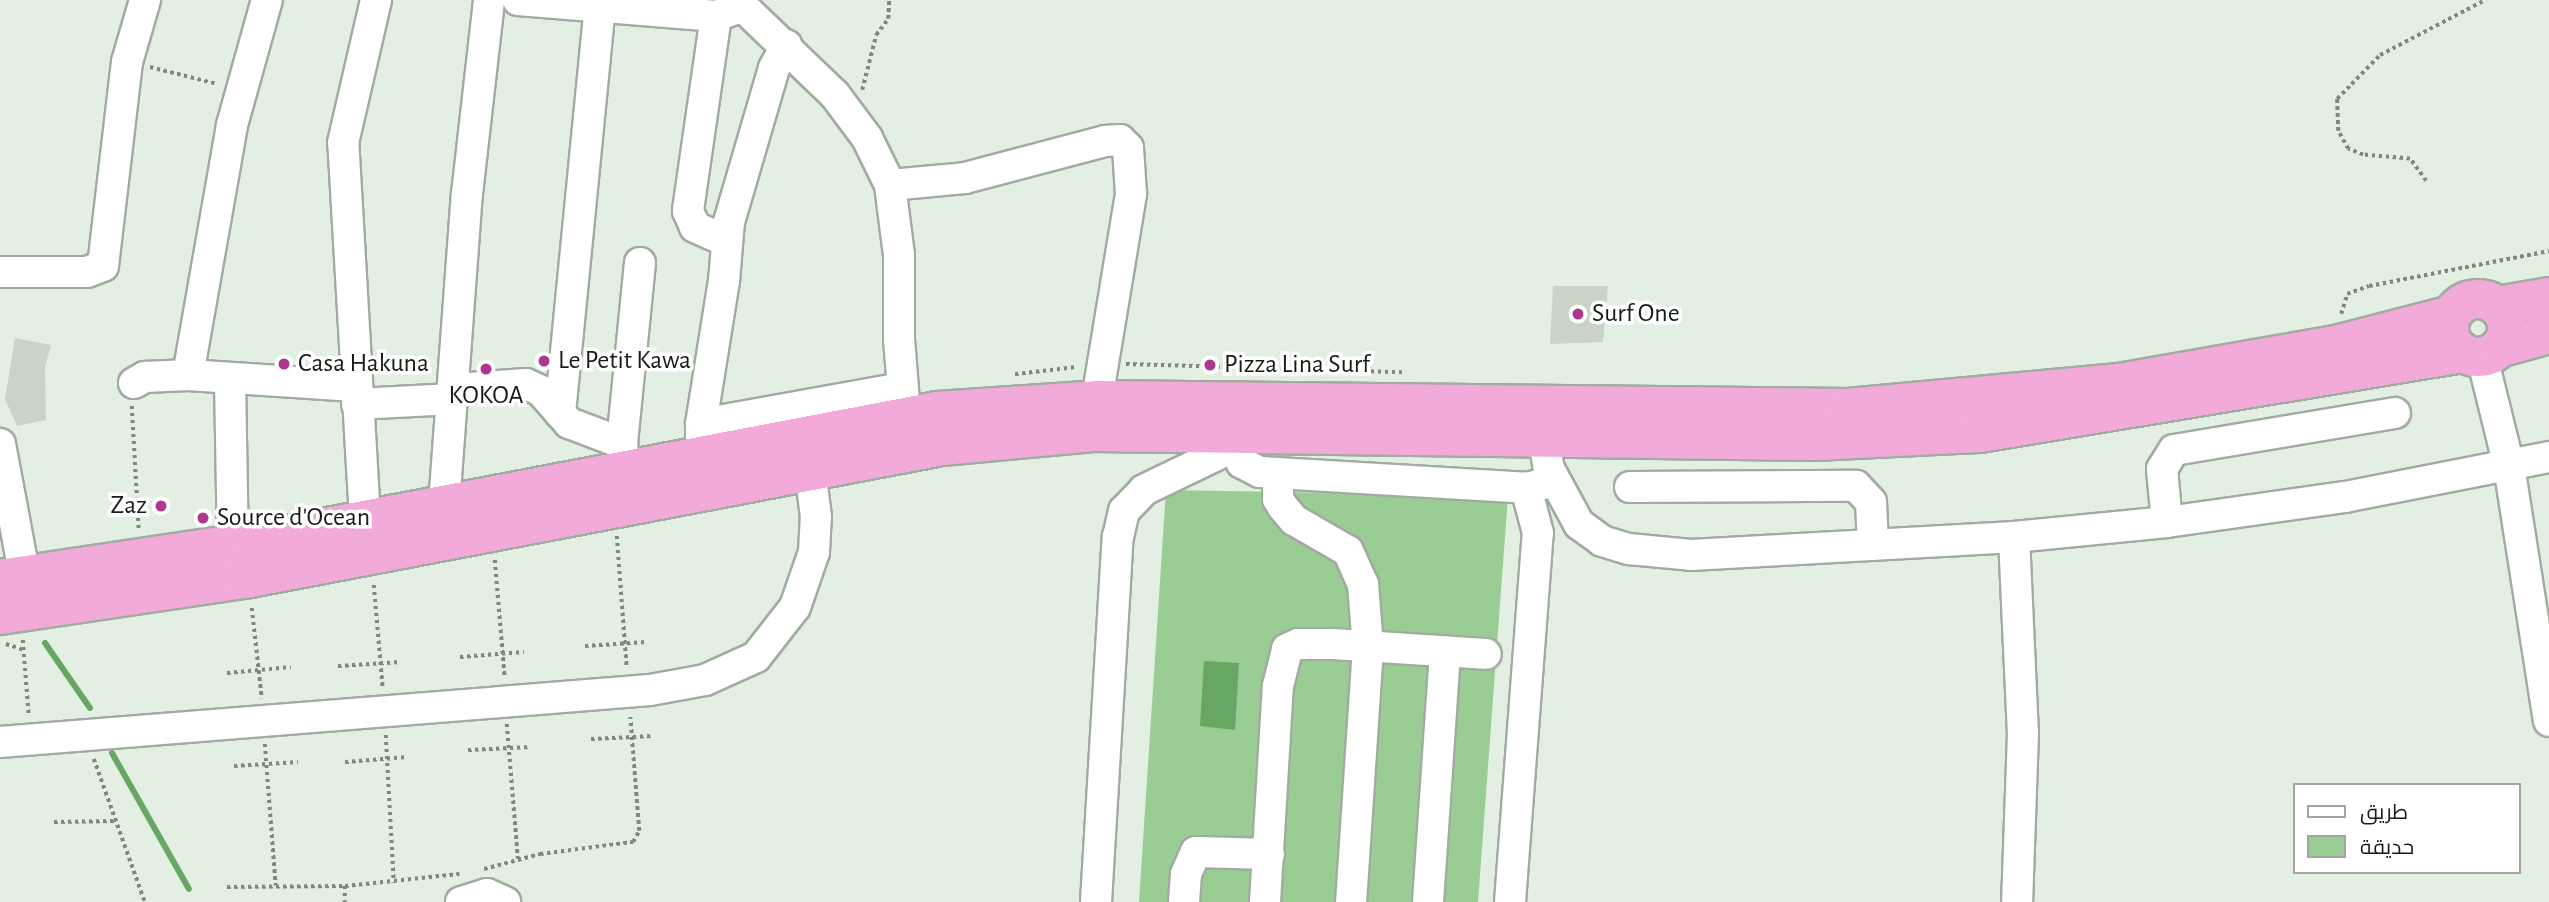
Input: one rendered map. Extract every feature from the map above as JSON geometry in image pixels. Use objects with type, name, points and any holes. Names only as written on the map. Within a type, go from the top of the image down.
[{"type":"highway","points":[[2481,353],[2449,337],[2451,315],[2458,306],[2477,299],[2497,306],[2549,297]]},
{"type":"highway","points":[[2481,353],[2507,331],[2497,306]]},
{"type":"highway","points":[[9,605],[244,579],[810,470],[905,418],[1093,432],[1848,408],[2119,383],[2340,344],[2451,315]]},
{"type":"highway","points":[[9,605],[144,558],[444,505],[623,456],[701,440],[905,418],[1097,400],[1236,427],[1544,439],[1815,441],[1980,433],[2481,353],[2549,334]]},
{"type":"street","points":[[0,272],[88,272],[103,266],[127,62],[145,0]]},
{"type":"street","points":[[188,375],[239,90],[267,0]]},
{"type":"street","points":[[365,519],[343,143],[376,0]]},
{"type":"street","points":[[444,505],[467,194],[489,0]]},
{"type":"street","points":[[518,0],[600,5],[732,7],[787,45],[854,119],[890,185],[899,255],[905,418]]},
{"type":"street","points":[[560,413],[600,5]]},
{"type":"street","points":[[727,241],[695,227],[688,211],[732,7]]},
{"type":"street","points":[[701,440],[727,241],[743,168],[774,68],[787,45]]},
{"type":"street","points":[[890,185],[965,178],[1105,141],[1120,140],[1128,148],[1130,194],[1097,400]]},
{"type":"street","points":[[134,383],[145,377],[188,375],[356,395],[454,394],[526,384],[541,391],[560,413],[623,456],[640,263]]},
{"type":"street","points":[[2481,353],[2509,466],[2549,721]]},
{"type":"street","points":[[230,379],[233,544]]},
{"type":"street","points":[[2167,522],[2162,470],[2174,450],[2395,413]]},
{"type":"street","points":[[1096,902],[1118,537],[1124,511],[1144,489],[1236,427],[1242,463],[1250,468],[1278,473],[1540,484],[1579,524],[1602,541],[1629,549],[1690,555],[2014,537],[2167,522],[2345,497],[2549,457]]},
{"type":"street","points":[[1510,902],[1544,439]]},
{"type":"street","points":[[0,444],[9,605]]},
{"type":"street","points":[[0,742],[629,691],[705,680],[756,657],[795,607],[814,551],[816,517],[810,470]]},
{"type":"street","points":[[1278,473],[1278,499],[1294,520],[1333,540],[1357,565],[1368,648],[1351,902]]},
{"type":"street","points":[[1630,487],[1856,486],[1871,502],[1873,545]]},
{"type":"street","points":[[2014,537],[2023,733],[2017,902]]},
{"type":"street","points":[[1265,902],[1283,656],[1298,644],[1486,654]]},
{"type":"street","points":[[1427,902],[1445,652]]},
{"type":"street","points":[[1184,902],[1186,874],[1196,852],[1269,854]]},
{"type":"street","points":[[461,902],[487,894],[505,902]]},
{"type":"path","points":[[854,119],[876,35],[888,19],[889,0]]},
{"type":"path","points":[[2426,181],[2410,159],[2363,155],[2348,149],[2338,131],[2337,99],[2380,55],[2485,0]]},
{"type":"path","points":[[127,62],[239,90]]},
{"type":"path","points":[[2340,344],[2338,322],[2347,294],[2549,250]]},
{"type":"path","points":[[134,383],[134,460],[144,558]]},
{"type":"path","points":[[481,869],[540,854],[633,842],[639,831],[615,507]]},
{"type":"path","points":[[9,605],[24,650],[31,739]]},
{"type":"path","points":[[9,605],[24,650]]},
{"type":"path","points":[[585,646],[646,642]]},
{"type":"path","points":[[460,657],[524,652]]},
{"type":"path","points":[[338,666],[401,662]]},
{"type":"path","points":[[228,673],[291,667]]},
{"type":"path","points":[[86,735],[145,902]]},
{"type":"path","points":[[591,739],[652,736]]},
{"type":"path","points":[[468,750],[531,747]]},
{"type":"path","points":[[345,762],[407,757]]},
{"type":"path","points":[[234,766],[298,762]]},
{"type":"path","points":[[54,822],[115,821]]},
{"type":"path","points":[[227,887],[345,886],[410,882],[470,872]]},
{"type":"path","points":[[345,886],[345,902]]},
{"type":"green space","points":[[1166,490],[1508,496],[1478,902],[1139,902]]},
{"type":"shaded area","points":[[1204,661],[1239,663],[1235,730],[1200,726]]},
{"type":"building","name":"Surf One","points":[[1553,286],[1608,286],[1603,342],[1550,344]]},
{"type":"building","points":[[15,338],[51,345],[45,367],[46,420],[17,426],[5,399]]},
{"type":"waterway","points":[[45,643],[90,708]]},
{"type":"waterway","points":[[112,753],[189,889]]},
{"type":"place","name":"Surf One","points":[[1578,314]]},
{"type":"place","name":"Le Petit Kawa","points":[[544,361]]},
{"type":"place","name":"Casa Hakuna","points":[[284,364]]},
{"type":"place","name":"Pizza Lina Surf","points":[[1210,365]]},
{"type":"place","name":"KOKOA","points":[[486,369]]},
{"type":"place","name":"Zaz","points":[[161,506]]},
{"type":"place","name":"Source d'Ocean","points":[[203,518]]}]
